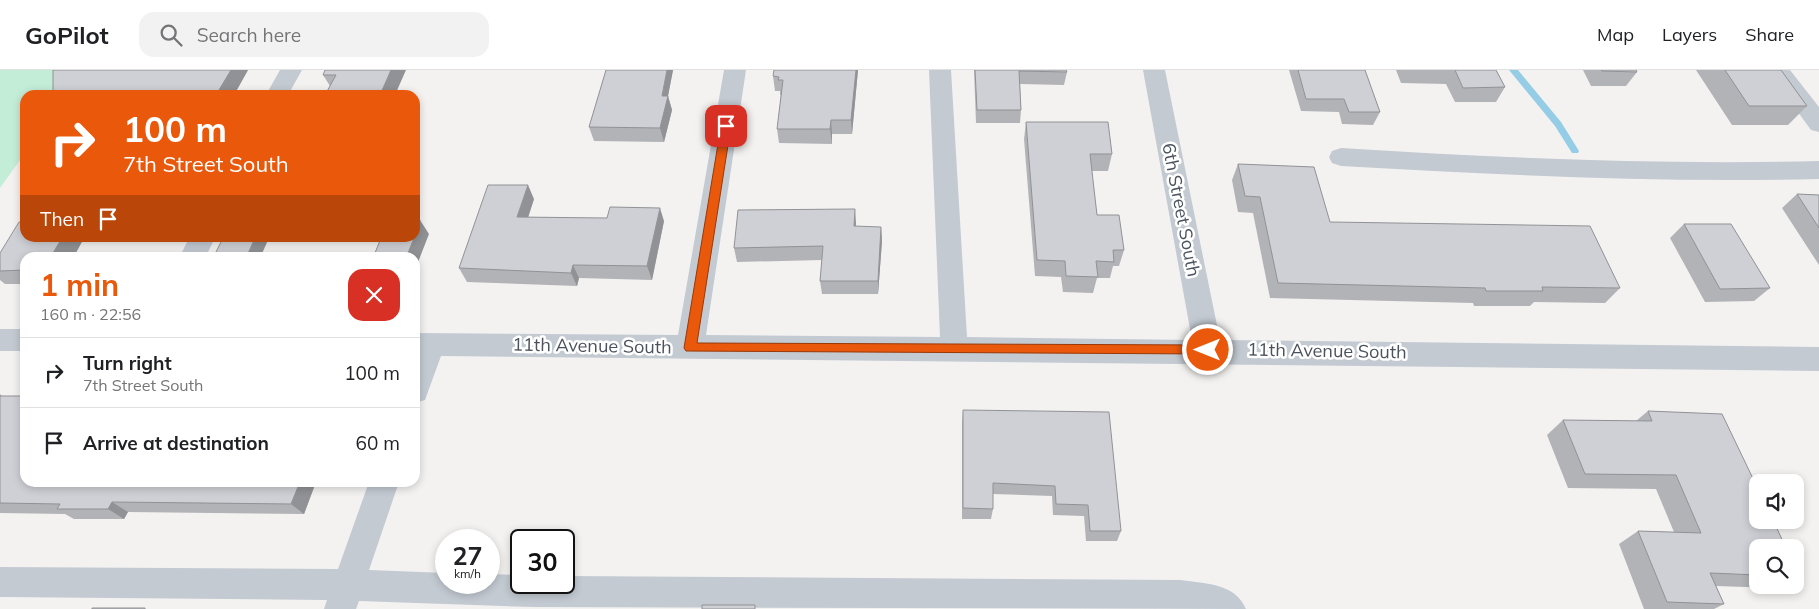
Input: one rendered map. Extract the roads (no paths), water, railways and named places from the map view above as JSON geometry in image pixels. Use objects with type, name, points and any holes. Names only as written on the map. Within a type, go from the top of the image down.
[{"type":"street","points":[[281,90],[291,70]]},
{"type":"street","points":[[690,348],[735,70]]},
{"type":"street","points":[[940,70],[954,349]]},
{"type":"street","name":"6th Street South","points":[[1154,70],[1208,350]]},
{"type":"street","points":[[1778,70],[1819,124]]},
{"type":"street","points":[[1341,157],[1524,168],[1623,168],[1732,172],[1819,170]]},
{"type":"street","points":[[0,340],[20,340]]},
{"type":"street","points":[[420,362],[423,344]]},
{"type":"street","name":"11th Avenue South","points":[[423,344],[690,348],[1208,350],[1819,359]]},
{"type":"street","points":[[345,597],[382,487]]},
{"type":"street","points":[[0,582],[345,597],[532,591],[1181,596],[1217,601],[1230,609]]},
{"type":"waterway","points":[[1513,70],[1558,124],[1575,151]]}]
